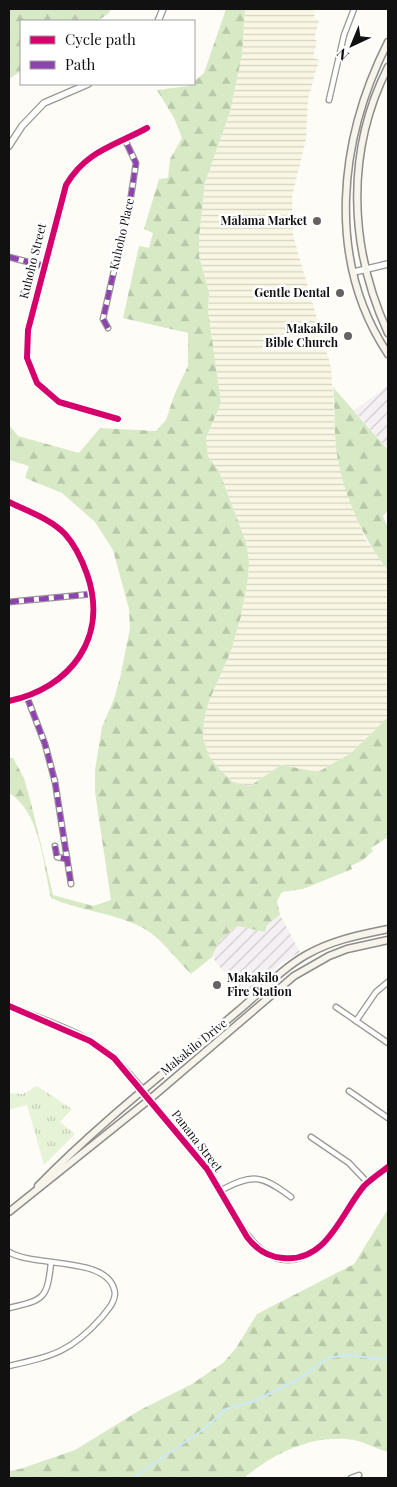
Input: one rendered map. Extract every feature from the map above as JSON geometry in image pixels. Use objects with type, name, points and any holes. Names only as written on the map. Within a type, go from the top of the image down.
[{"type":"main road","points":[[388,42],[362,99],[353,133],[347,169],[347,229],[354,272],[366,311],[388,354]]},
{"type":"main road","points":[[388,67],[373,102],[364,135],[358,170],[356,205],[359,239],[365,270],[376,307],[388,333]]},
{"type":"main road","name":"Makakilo Drive","points":[[21,1203],[54,1168],[142,1090],[238,1011],[271,980],[305,956],[344,938],[388,929]]},
{"type":"main road","name":"Makakilo Drive","points":[[9,1212],[150,1099],[278,989],[311,966],[347,949],[388,940]]},
{"type":"main road","points":[[238,1011],[245,1019]]},
{"type":"street","points":[[329,100],[344,35],[354,9]]},
{"type":"street","points":[[9,146],[22,126],[44,103],[86,85]]},
{"type":"street","name":"Kuhoho Street","points":[[118,419],[59,402],[37,383],[27,358],[28,330],[66,185],[75,170],[87,158],[147,128]]},
{"type":"street","name":"Kuhoho Place","points":[[108,328],[103,319],[131,196],[136,163],[125,140]]},
{"type":"street","points":[[9,257],[44,266]]},
{"type":"street","points":[[354,272],[388,264]]},
{"type":"street","points":[[9,502],[55,525],[66,535],[82,559],[95,605],[92,628],[84,648],[72,665],[54,684],[27,696],[9,701]]},
{"type":"street","points":[[9,602],[92,594]]},
{"type":"street","points":[[27,696],[45,744],[55,782],[71,884]]},
{"type":"street","points":[[55,846],[57,857],[67,859]]},
{"type":"street","points":[[356,1021],[376,992],[388,982]]},
{"type":"street","name":"Panana Street","points":[[9,1006],[90,1041],[114,1058],[207,1169],[245,1234],[255,1246],[270,1255],[294,1258],[310,1253],[324,1243],[368,1183],[388,1167]]},
{"type":"street","points":[[336,1008],[388,1043]]},
{"type":"street","points":[[349,1091],[388,1118]]},
{"type":"street","points":[[311,1137],[349,1163],[368,1183]]},
{"type":"street","points":[[220,1191],[242,1180],[255,1178],[272,1183],[291,1197]]},
{"type":"street","points":[[9,1252],[22,1258],[80,1266],[100,1274],[114,1286],[114,1300],[86,1334],[69,1348],[49,1356],[9,1366]]},
{"type":"street","points":[[9,1308],[35,1302],[44,1295],[48,1287],[51,1263]]},
{"type":"street","points":[[351,1478],[359,1475]]},
{"type":"shaded area","points":[[245,9],[315,9],[314,18],[319,20],[314,39],[317,41],[313,58],[319,60],[308,99],[306,140],[292,196],[293,235],[331,367],[336,447],[344,484],[365,539],[388,570],[388,717],[351,753],[318,772],[281,765],[250,786],[233,782],[220,770],[209,756],[203,738],[204,720],[209,701],[231,651],[241,616],[248,579],[249,561],[246,542],[219,471],[208,456],[206,438],[221,403],[208,310],[209,292],[199,256],[205,182],[230,112],[242,55]]},
{"type":"shaded area","points":[[388,386],[388,450],[354,410]]},
{"type":"shaded area","points":[[280,915],[300,952],[282,963],[243,996],[212,957],[219,941],[237,926],[265,932],[267,925]]},
{"type":"green space","points":[[9,9],[111,9],[108,14],[99,20],[20,20],[20,72],[9,79]]},
{"type":"green space","points":[[226,9],[245,9],[242,55],[230,112],[205,182],[199,256],[209,292],[208,310],[221,403],[206,438],[208,456],[219,471],[246,542],[249,561],[248,579],[241,616],[231,651],[209,701],[204,720],[203,738],[209,756],[220,770],[233,782],[250,786],[281,765],[318,772],[351,753],[388,717],[388,837],[371,848],[373,851],[363,860],[351,866],[352,869],[303,889],[282,892],[277,901],[280,915],[267,925],[265,932],[237,926],[219,941],[212,957],[191,974],[162,943],[143,928],[121,919],[51,898],[43,855],[34,826],[20,802],[9,793],[9,758],[13,758],[24,778],[53,895],[93,906],[111,900],[95,792],[95,770],[102,727],[114,699],[120,678],[130,628],[129,609],[113,550],[95,522],[62,493],[25,478],[29,466],[9,460],[9,425],[18,436],[79,453],[100,428],[156,431],[166,420],[175,393],[188,366],[188,333],[123,318],[139,246],[149,248],[153,233],[144,229],[159,179],[168,178],[170,159],[182,138],[174,118],[157,90],[195,85],[195,81],[204,73]]},
{"type":"green space","points":[[333,387],[388,450],[388,510],[383,516],[388,528],[388,570],[361,528],[343,480],[336,448]]},
{"type":"green space","points":[[37,1086],[72,1109],[60,1122],[75,1134],[44,1165],[27,1105],[9,1110],[9,1093],[23,1094]]},
{"type":"green space","points":[[388,1209],[388,1452],[358,1441],[333,1439],[319,1440],[292,1448],[267,1461],[244,1478],[9,1478],[9,1471],[75,1450],[140,1410],[192,1384],[224,1362],[236,1348],[257,1314],[354,1264]]},
{"type":"waterway","points":[[133,1478],[204,1429],[226,1409],[252,1402],[297,1380],[328,1358],[347,1355],[388,1360]]},
{"type":"marked path","points":[[108,328],[103,319],[131,196],[136,163],[125,140]]},
{"type":"marked path","points":[[9,257],[44,266]]},
{"type":"marked path","points":[[9,602],[92,594]]},
{"type":"marked path","points":[[27,697],[45,744],[55,782],[71,884]]},
{"type":"marked path","points":[[55,846],[57,857],[67,859]]},
{"type":"cycle path","points":[[118,419],[59,402],[37,383],[27,358],[28,330],[66,185],[82,164],[102,150],[147,128]]},
{"type":"cycle path","points":[[9,502],[53,524],[65,534],[80,558],[87,574],[93,597],[93,619],[88,638],[80,656],[67,672],[50,685],[9,701]]},
{"type":"cycle path","points":[[9,1006],[90,1041],[114,1058],[207,1169],[247,1237],[258,1249],[267,1254],[283,1258],[298,1257],[311,1253],[322,1245],[331,1234],[364,1186],[388,1167]]},
{"type":"place","name":"Mālama Market","points":[[317,221]]},
{"type":"place","name":"Gentle Dental","points":[[340,293]]},
{"type":"place","name":"Makakilo Bible Church","points":[[348,336]]},
{"type":"place","name":"Makakilo Fire Station","points":[[217,985]]}]
